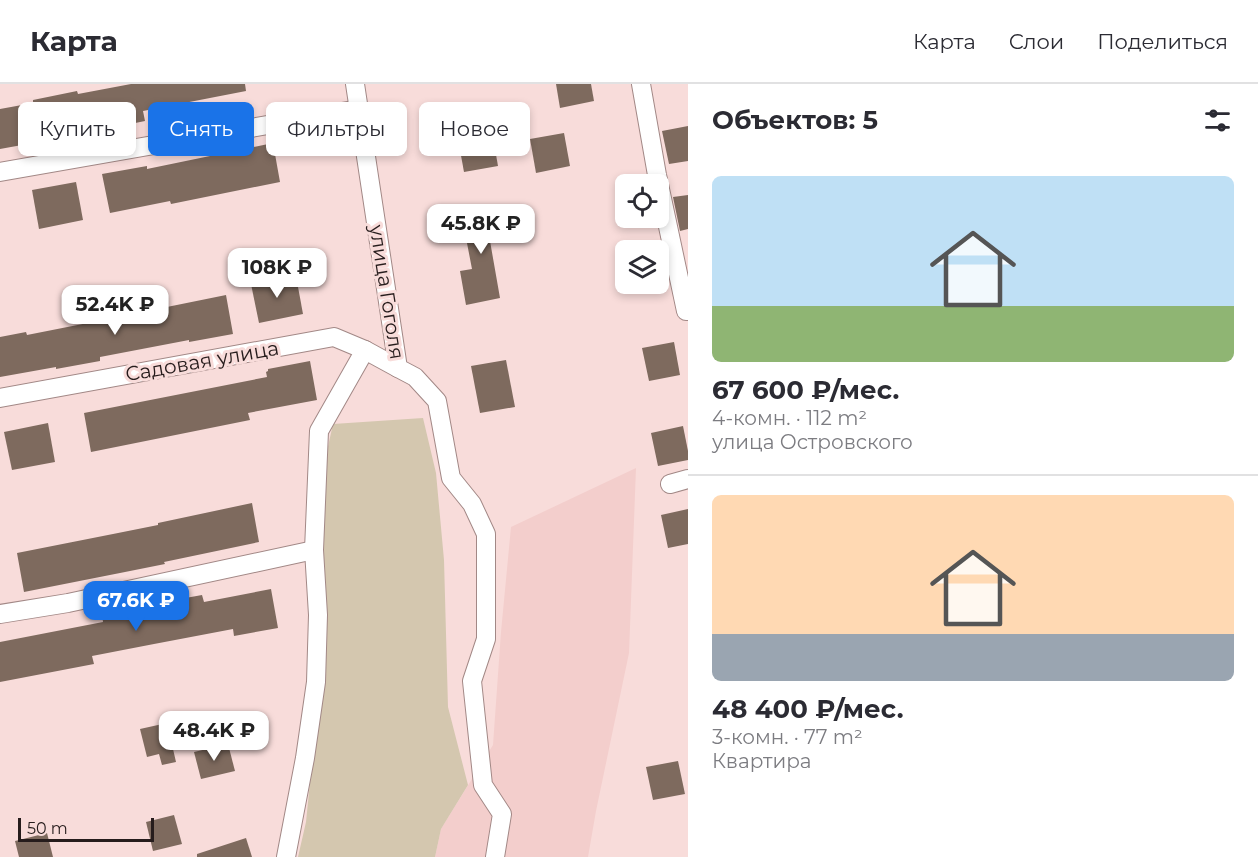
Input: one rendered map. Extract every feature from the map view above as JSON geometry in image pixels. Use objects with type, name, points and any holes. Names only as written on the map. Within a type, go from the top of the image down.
[{"type":"street","name":"улица Гоголя","points":[[355,84],[358,102]]},
{"type":"street","points":[[641,84],[657,175],[687,311]]},
{"type":"street","points":[[0,172],[266,125]]},
{"type":"street","name":"улица Гоголя","points":[[366,156],[398,368],[415,376],[437,401],[451,478],[472,504],[486,534],[486,639],[472,681],[483,785],[502,814],[495,857]]},
{"type":"street","name":"Садовая улица","points":[[0,398],[334,337],[365,350],[398,368]]},
{"type":"street","points":[[285,857],[305,758],[316,682],[318,615],[314,550],[319,431],[365,350]]},
{"type":"street","points":[[0,614],[68,603],[314,550]]},
{"type":"shaded area","points":[[423,418],[436,473],[444,560],[448,707],[468,785],[441,829],[435,857],[298,857],[306,822],[324,642],[325,460],[333,424]]},
{"type":"shaded area","points":[[636,468],[629,653],[588,857],[435,857],[441,829],[493,745],[511,527]]},
{"type":"building","points":[[131,84],[245,84],[246,91],[189,102],[148,102],[148,110],[143,111],[145,121],[136,123],[136,102],[33,102],[33,100],[77,91],[78,94]]},
{"type":"building","points":[[556,84],[591,84],[594,101],[560,108]]},
{"type":"building","points":[[18,106],[18,146],[0,149],[0,109]]},
{"type":"building","points":[[688,126],[688,161],[669,164],[662,131]]},
{"type":"building","points":[[564,133],[570,166],[536,173],[530,139]]},
{"type":"building","points":[[266,144],[266,156],[275,156],[280,182],[171,204],[170,201],[110,213],[102,174],[147,166],[147,169],[210,156],[254,156],[254,147]]},
{"type":"building","points":[[461,156],[496,156],[498,166],[464,172]]},
{"type":"building","points":[[76,182],[83,220],[39,229],[32,190]]},
{"type":"building","points":[[688,195],[688,229],[680,231],[673,197]]},
{"type":"building","points":[[495,205],[501,239],[490,241],[500,298],[466,305],[460,271],[472,269],[461,212]]},
{"type":"building","points":[[296,276],[303,314],[259,323],[251,284]]},
{"type":"building","points":[[226,295],[233,334],[100,357],[100,361],[0,377],[0,337],[26,332],[27,335],[118,317],[117,314],[161,305],[162,308]]},
{"type":"building","points":[[674,342],[680,375],[649,381],[642,348]]},
{"type":"building","points":[[506,360],[515,407],[480,413],[471,366]]},
{"type":"building","points":[[310,361],[317,400],[248,413],[250,420],[91,452],[84,413],[267,377],[268,369]]},
{"type":"building","points":[[48,423],[55,462],[12,470],[4,432]]},
{"type":"building","points":[[683,426],[688,460],[658,466],[651,433]]},
{"type":"building","points":[[252,503],[259,542],[164,562],[165,564],[24,592],[17,553],[158,525],[158,523]]},
{"type":"building","points":[[688,509],[688,544],[668,548],[661,515]]},
{"type":"building","points":[[271,589],[278,628],[234,636],[233,629],[92,656],[94,664],[0,682],[0,642],[103,622],[102,614],[158,603],[202,595],[204,602]]},
{"type":"building","points":[[167,723],[176,762],[162,765],[159,754],[147,757],[140,729]]},
{"type":"building","points":[[228,744],[235,771],[201,779],[194,752]]},
{"type":"building","points":[[678,761],[685,794],[653,800],[646,767]]},
{"type":"building","points":[[174,815],[182,844],[153,851],[146,822]]},
{"type":"building","points":[[47,833],[53,857],[19,857],[15,841]]},
{"type":"building","points":[[246,838],[252,857],[197,857],[197,854]]}]
